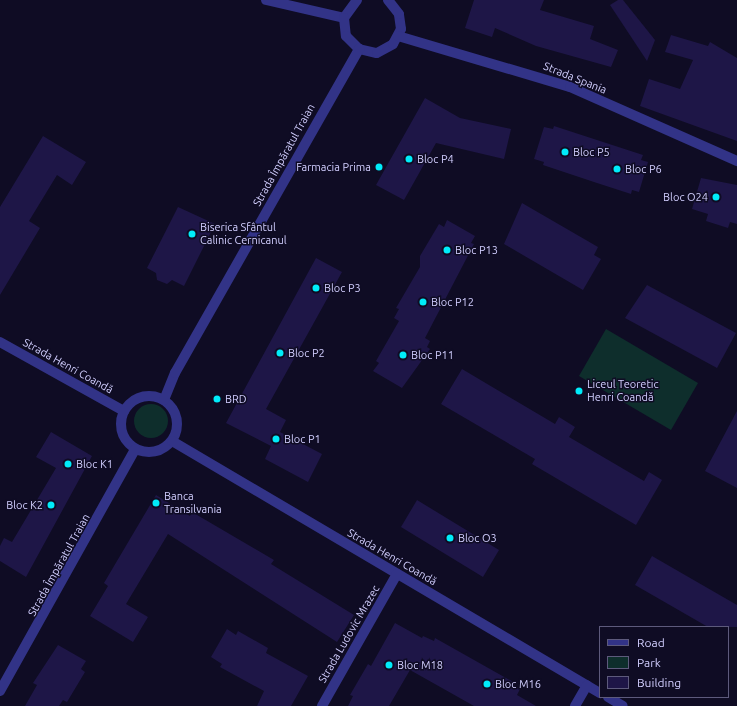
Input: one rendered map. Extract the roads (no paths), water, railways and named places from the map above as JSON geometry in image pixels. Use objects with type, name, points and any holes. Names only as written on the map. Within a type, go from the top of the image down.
[{"type":"street","points":[[266,0],[303,5],[344,18]]},
{"type":"street","points":[[357,0],[344,18],[346,36],[359,49],[377,53],[386,50],[398,36],[401,22],[399,4],[388,0]]},
{"type":"street","name":"Strada Spania","points":[[398,36],[570,87],[737,161]]},
{"type":"street","name":"Strada Împăratul Traian","points":[[164,400],[175,373],[359,49]]},
{"type":"street","name":"Strada Henri Coandă","points":[[0,342],[124,411]]},
{"type":"street","points":[[146,396],[164,400],[176,414],[178,424],[172,442],[151,453],[135,449],[121,428],[124,411],[136,399],[146,396]]},
{"type":"street","name":"Strada Henri Coandă","points":[[172,442],[599,691]]},
{"type":"street","name":"Strada Împăratul Traian","points":[[0,691],[135,449]]},
{"type":"street","name":"Strada Ludovic Mrazec","points":[[322,706],[397,574]]},
{"type":"street","points":[[574,706],[587,685]]},
{"type":"street","points":[[610,698],[623,706]]},
{"type":"place","name":"Bloc P5","points":[[565,152]]},
{"type":"place","name":"Bloc P4","points":[[409,159]]},
{"type":"place","name":"Farmacia Prima","points":[[379,167]]},
{"type":"place","name":"Bloc P6","points":[[617,169]]},
{"type":"place","name":"Bloc O24","points":[[716,197]]},
{"type":"place","name":"Biserica Sfântul Calinic Cernicanul","points":[[192,234]]},
{"type":"place","name":"Bloc P13","points":[[447,250]]},
{"type":"place","name":"Bloc P3","points":[[316,288]]},
{"type":"place","name":"Bloc P12","points":[[423,302]]},
{"type":"place","name":"Bloc P2","points":[[280,353]]},
{"type":"place","name":"Bloc P11","points":[[403,355]]},
{"type":"place","name":"Liceul Teoretic Henri Coandă","points":[[579,391]]},
{"type":"place","name":"BRD","points":[[217,399]]},
{"type":"place","name":"Bloc P1","points":[[276,439]]},
{"type":"place","name":"Bloc K1","points":[[68,464]]},
{"type":"place","name":"Banca Transilvania","points":[[156,503]]},
{"type":"place","name":"Bloc K2","points":[[51,505]]},
{"type":"place","name":"Bloc O3","points":[[450,538]]},
{"type":"place","name":"Bloc M18","points":[[389,665]]},
{"type":"place","name":"Bloc M16","points":[[487,684]]}]
